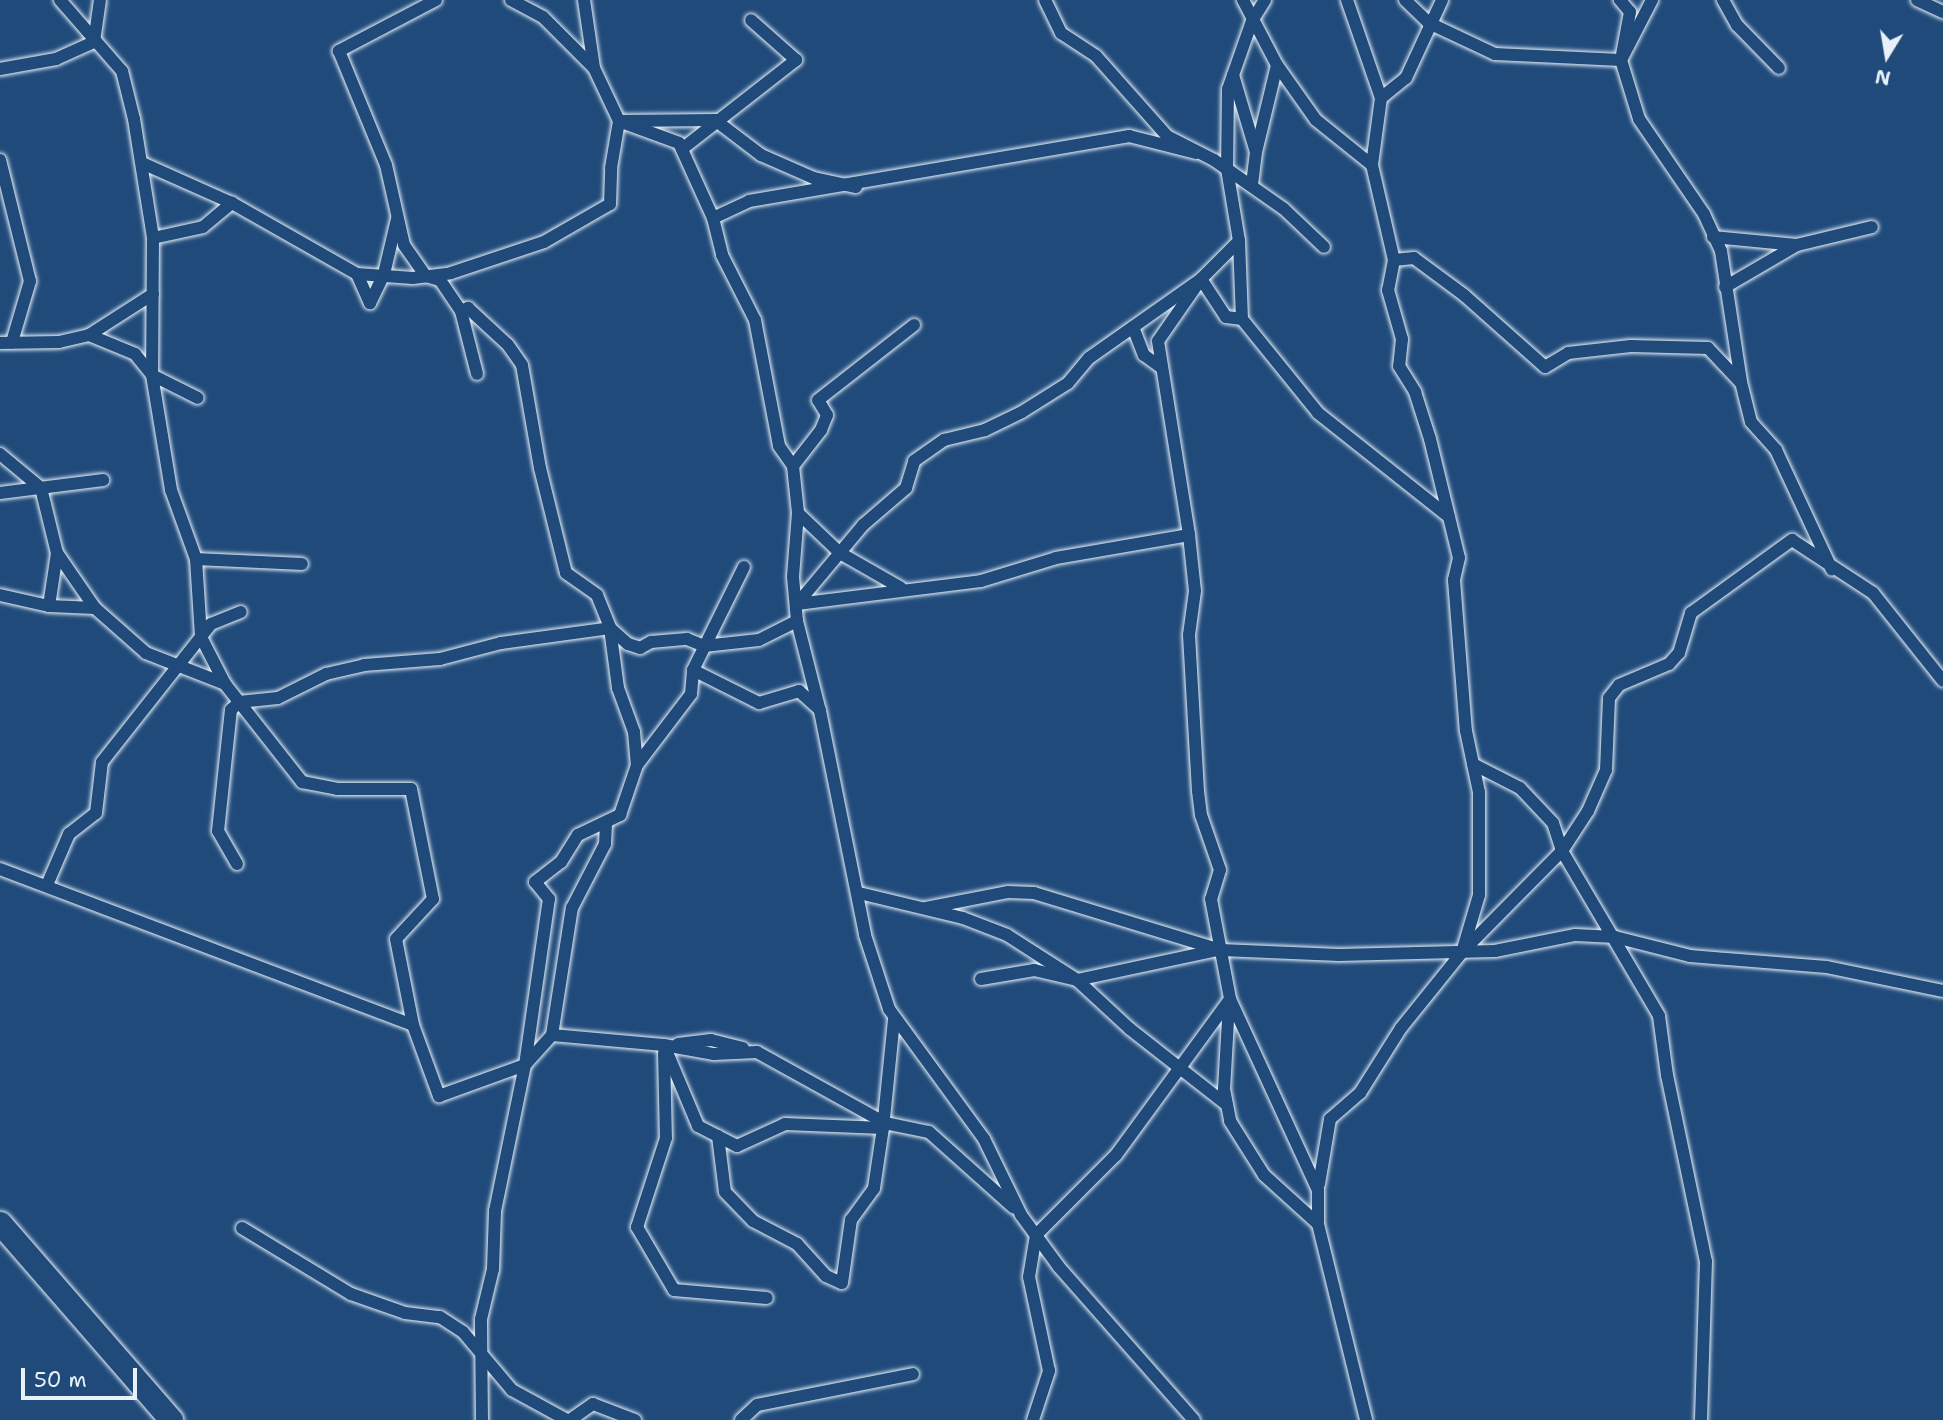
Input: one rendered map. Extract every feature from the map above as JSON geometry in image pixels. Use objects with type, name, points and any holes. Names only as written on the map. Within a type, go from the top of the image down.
[{"type":"highway","points":[[0,1223],[171,1420]]},
{"type":"street","points":[[60,0],[122,71],[142,163],[153,238],[152,375],[171,490],[196,559],[201,637],[225,684],[302,782],[337,789],[411,789],[433,899],[396,939],[413,1025],[439,1096],[524,1065],[552,1035],[572,908],[605,844],[606,826]]},
{"type":"street","points":[[94,42],[100,0]]},
{"type":"street","points":[[426,276],[404,245],[380,151],[363,119],[339,51],[436,0]]},
{"type":"street","points":[[511,0],[543,17],[594,68]]},
{"type":"street","points":[[426,276],[493,261],[544,242],[610,204],[611,168],[619,121],[594,68],[583,0]]},
{"type":"street","points":[[1045,0],[1061,33],[1096,56],[1167,136],[1252,186],[1284,209],[1324,247]]},
{"type":"street","points":[[1243,0],[1277,65],[1315,120],[1372,166]]},
{"type":"street","points":[[1265,0],[1252,21],[1228,89],[1227,169],[1239,241],[1242,319],[1318,413],[1449,517]]},
{"type":"street","points":[[1347,0],[1381,98],[1372,166],[1394,260],[1388,290],[1402,339],[1399,366],[1415,391],[1459,558],[1454,580],[1466,731],[1479,792],[1479,895],[1462,952]]},
{"type":"street","points":[[1405,0],[1429,23],[1495,54],[1621,60]]},
{"type":"street","points":[[1381,98],[1406,78],[1429,23],[1442,0]]},
{"type":"street","points":[[1620,0],[1630,12],[1621,60],[1639,119],[1698,204],[1721,251],[1741,382],[1751,422],[1776,450],[1832,570]]},
{"type":"street","points":[[1621,60],[1652,0]]},
{"type":"street","points":[[1723,0],[1737,25],[1779,68]]},
{"type":"street","points":[[1917,0],[1943,12]]},
{"type":"street","points":[[682,149],[715,120],[796,60],[751,20]]},
{"type":"street","points":[[0,69],[56,59],[94,42]]},
{"type":"street","points":[[1252,186],[1256,152],[1277,65]]},
{"type":"street","points":[[1233,75],[1256,152]]},
{"type":"street","points":[[619,121],[715,120],[761,155],[814,178],[856,187]]},
{"type":"street","points":[[619,121],[679,143],[713,218],[722,255],[755,320],[779,446],[793,466],[798,513],[793,577],[797,621],[820,711],[859,893],[865,934],[894,1020],[984,1139],[1021,1214],[1059,1267],[1194,1420]]},
{"type":"street","points":[[713,218],[749,201],[856,187],[1129,136],[1195,153]]},
{"type":"street","points":[[0,160],[30,281],[6,342],[59,342],[89,335],[153,294]]},
{"type":"street","points":[[142,163],[232,203],[357,274],[426,276],[440,280],[461,311],[477,374]]},
{"type":"street","points":[[153,238],[203,227],[232,203]]},
{"type":"street","points":[[357,274],[370,303],[384,274],[398,216]]},
{"type":"street","points":[[1725,287],[1797,245],[1872,227]]},
{"type":"street","points":[[1713,237],[1797,245]]},
{"type":"street","points":[[797,604],[863,525],[906,488],[914,461],[944,440],[985,430],[1022,412],[1068,383],[1090,358],[1201,279],[1239,241]]},
{"type":"street","points":[[1394,260],[1414,258],[1464,295],[1545,367],[1568,353],[1631,346],[1708,348],[1741,382]]},
{"type":"street","points":[[1201,279],[1226,317],[1242,319]]},
{"type":"street","points":[[1201,279],[1158,341],[1189,535],[1195,591],[1189,635],[1200,816],[1220,870],[1211,899],[1230,999],[1227,1105],[1230,1121],[1264,1175],[1318,1224]]},
{"type":"street","points":[[461,311],[468,308],[508,345],[522,365],[540,468],[566,573],[597,595],[610,628],[618,688],[634,732],[637,765]]},
{"type":"street","points":[[793,466],[821,430],[827,415],[818,400],[914,325]]},
{"type":"street","points":[[1133,327],[1144,355],[1162,368]]},
{"type":"street","points":[[89,335],[135,355],[152,375],[198,398]]},
{"type":"street","points":[[0,454],[41,488],[57,553],[95,608],[146,653],[178,667],[190,667],[225,684]]},
{"type":"street","points":[[0,493],[103,480]]},
{"type":"street","points":[[798,513],[840,553],[901,588]]},
{"type":"street","points":[[797,604],[901,588],[981,580],[1056,558],[1189,535]]},
{"type":"street","points":[[1366,1420],[1318,1224],[1318,1190],[1329,1119],[1360,1093],[1402,1028],[1462,952],[1562,851],[1588,811],[1606,770],[1609,698],[1619,685],[1669,664],[1679,653],[1691,613],[1791,540],[1832,570],[1873,593],[1943,681]]},
{"type":"street","points":[[49,606],[57,553]]},
{"type":"street","points":[[196,559],[302,564]]},
{"type":"street","points":[[482,1420],[485,1357],[481,1319],[493,1269],[495,1211],[524,1065],[549,899],[535,882],[561,862],[578,835],[606,826],[620,815],[637,765],[691,694],[693,670],[744,567]]},
{"type":"street","points":[[0,595],[49,606],[95,608]]},
{"type":"street","points":[[47,885],[69,834],[96,813],[102,762],[211,624],[241,612]]},
{"type":"street","points":[[237,864],[218,831],[231,710],[239,702],[278,698],[326,674],[364,664],[440,659],[501,643],[610,628],[628,644],[640,648],[651,642],[687,639],[704,646],[758,640],[797,621]]},
{"type":"street","points":[[693,670],[759,703],[799,691],[820,711]]},
{"type":"street","points":[[1474,764],[1520,788],[1553,824],[1562,851],[1615,937],[1659,1016],[1667,1075],[1706,1261],[1701,1420]]},
{"type":"street","points":[[0,869],[413,1025]]},
{"type":"street","points":[[926,908],[1007,892],[1034,893],[1221,950]]},
{"type":"street","points":[[859,893],[926,908],[1007,935],[1077,980],[1227,1105]]},
{"type":"street","points":[[981,979],[1034,970],[1077,980],[1221,950],[1339,955],[1495,951],[1575,935],[1615,937],[1690,956],[1827,967],[1943,991]]},
{"type":"street","points":[[1033,1420],[1049,1371],[1029,1277],[1036,1235],[1116,1155],[1182,1069],[1230,999]]},
{"type":"street","points":[[1230,999],[1318,1190]]},
{"type":"street","points":[[719,1136],[725,1192],[753,1221],[797,1244],[827,1276],[842,1283],[851,1220],[874,1188],[884,1126],[894,1020]]},
{"type":"street","points":[[552,1035],[664,1045],[711,1040],[757,1052],[884,1126]]},
{"type":"street","points":[[664,1045],[698,1126],[737,1146],[785,1124],[884,1126],[929,1132],[975,1168],[1021,1214]]},
{"type":"street","points":[[664,1045],[666,1138],[637,1227],[674,1290],[767,1298]]},
{"type":"street","points":[[242,1228],[351,1294],[405,1313],[440,1317],[463,1332],[512,1390],[568,1420],[593,1404],[635,1420]]},
{"type":"street","points":[[741,1420],[757,1405],[913,1374]]}]
